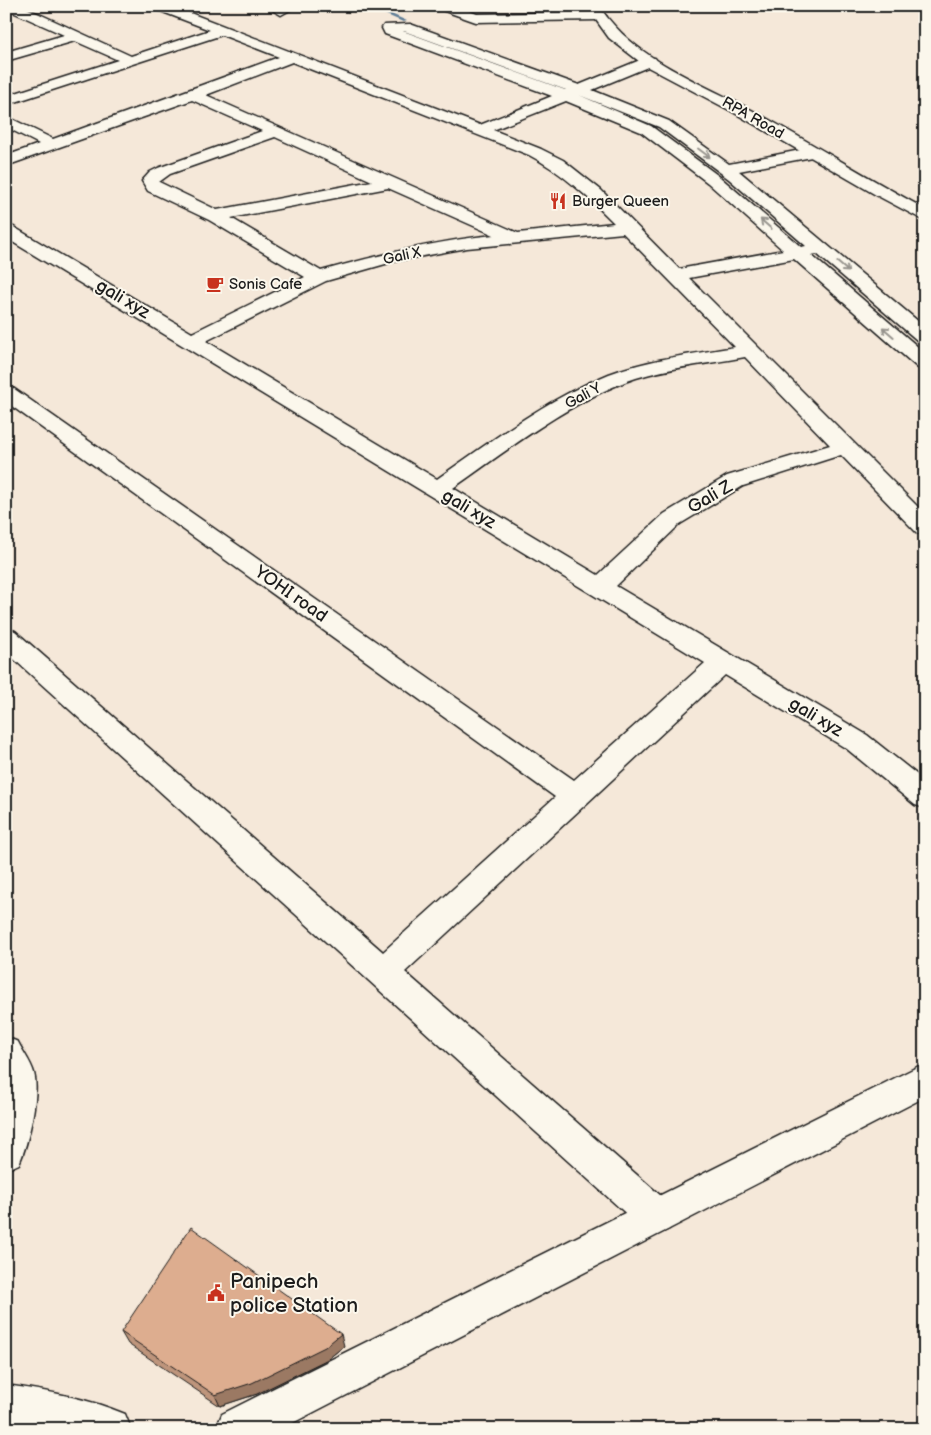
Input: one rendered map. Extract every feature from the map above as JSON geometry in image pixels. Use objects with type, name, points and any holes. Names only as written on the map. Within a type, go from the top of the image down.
[{"type":"street","points":[[11,6],[129,60]]},
{"type":"street","points":[[160,6],[481,130],[557,163],[595,194],[925,528]]},
{"type":"street","points":[[444,6],[475,12],[596,11]]},
{"type":"street","name":"RPA Road","points":[[596,11],[619,39],[650,61],[752,116],[811,153],[925,216]]},
{"type":"street","points":[[475,12],[490,64]]},
{"type":"street","points":[[490,64],[405,26],[389,28],[390,32],[490,64],[569,93],[631,121],[661,139],[714,180],[925,364]]},
{"type":"street","points":[[32,35],[58,28]]},
{"type":"street","points":[[6,101],[224,30]]},
{"type":"street","points":[[6,57],[76,36]]},
{"type":"street","points":[[6,161],[193,95],[293,56]]},
{"type":"street","points":[[481,130],[650,61]]},
{"type":"street","points":[[569,93],[646,115],[681,135],[726,169],[925,337]]},
{"type":"street","points":[[193,95],[513,237]]},
{"type":"street","points":[[6,121],[52,144]]},
{"type":"street","points":[[275,132],[164,171],[150,181],[154,187],[215,216],[319,276]]},
{"type":"street","points":[[661,139],[681,135]]},
{"type":"street","points":[[726,169],[811,153]]},
{"type":"street","points":[[215,216],[391,182]]},
{"type":"street","name":"Gali X","points":[[193,340],[319,276],[394,256],[513,237],[628,227]]},
{"type":"street","name":"gali xyz","points":[[8,233],[193,340],[598,588],[858,742],[925,797]]},
{"type":"street","points":[[676,275],[821,248]]},
{"type":"street","name":"Gali Y","points":[[437,489],[526,428],[583,395],[617,379],[654,368],[750,350]]},
{"type":"street","name":"YOHI road","points":[[6,392],[575,796]]},
{"type":"street","name":"Gali Z","points":[[598,588],[672,519],[735,481],[845,447]]},
{"type":"street","points":[[6,637],[656,1216]]},
{"type":"street","points":[[383,972],[722,662]]},
{"type":"street","points":[[6,1053],[17,1074],[16,1107],[6,1152]]},
{"type":"street","points":[[237,1429],[925,1079]]},
{"type":"street","points":[[6,1406],[56,1413],[110,1429]]},
{"type":"building","name":"Panipech police Station","points":[[191,1227],[341,1334],[325,1347],[252,1383],[215,1395],[121,1332]]},
{"type":"waterway","points":[[368,6],[405,21]]},
{"type":"place","name":"Burger Queen","points":[[558,201]]},
{"type":"place","name":"Sonis Cafe","points":[[215,284]]},
{"type":"place","name":"Panipech police Station","points":[[216,1293]]}]
